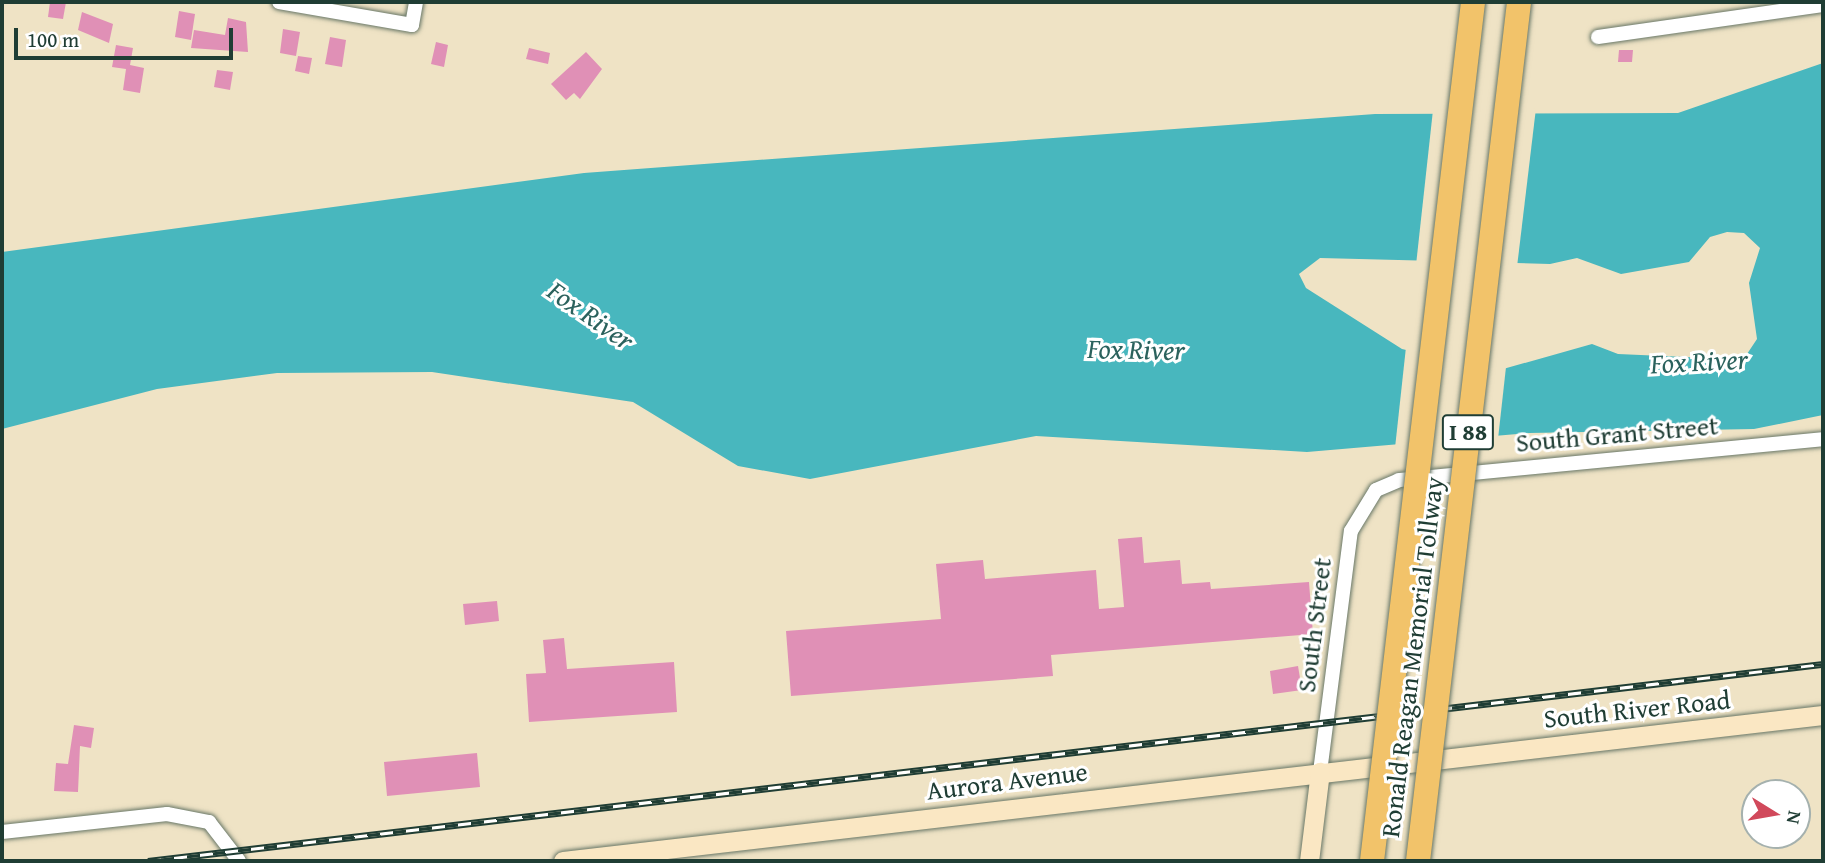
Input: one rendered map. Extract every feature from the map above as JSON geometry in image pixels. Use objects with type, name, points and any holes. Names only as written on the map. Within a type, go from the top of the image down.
[{"type":"highway","name":"Ronald Reagan Memorial Tollway","points":[[1372,861],[1473,2]]},
{"type":"highway","name":"Ronald Reagan Memorial Tollway","points":[[1418,861],[1519,2]]},
{"type":"main road","name":"South River Road","points":[[1457,754],[1823,715]]},
{"type":"main road","name":"Aurora Avenue","points":[[563,861],[1457,754]]},
{"type":"main road","points":[[1309,861],[1320,772]]},
{"type":"street","points":[[279,2],[412,25],[416,2]]},
{"type":"street","points":[[1598,37],[1748,8],[1823,5]]},
{"type":"street","name":"South Grant Street","points":[[1376,490],[1399,480],[1823,439]]},
{"type":"street","name":"South Street","points":[[1320,772],[1351,531],[1376,490]]},
{"type":"street","points":[[2,832],[167,814],[209,822],[239,861]]},
{"type":"water","name":"Fox River","points":[[1823,63],[1823,415],[1754,429],[1529,433],[1307,452],[1036,436],[810,479],[738,466],[633,402],[432,372],[277,373],[157,389],[2,429],[2,252],[584,173],[1375,114],[1678,113]],"holes":[[[1727,232],[1744,233],[1760,248],[1749,283],[1757,339],[1745,357],[1731,359],[1618,354],[1592,344],[1496,371],[1402,349],[1306,288],[1299,274],[1320,258],[1550,264],[1577,258],[1621,274],[1689,262],[1710,237]]]},
{"type":"pier","points":[[1536,108],[1517,267],[1416,265],[1433,110]]},
{"type":"pier","points":[[1406,347],[1506,367],[1498,439],[1395,448]]},
{"type":"building","points":[[50,2],[66,2],[63,19],[48,17]]},
{"type":"building","points":[[179,11],[195,14],[191,40],[175,37]]},
{"type":"building","points":[[82,12],[113,24],[109,43],[78,30]]},
{"type":"building","points":[[228,18],[246,22],[248,52],[191,48],[194,30],[225,35]]},
{"type":"building","points":[[283,29],[300,32],[296,56],[280,53]]},
{"type":"building","points":[[330,37],[346,40],[342,67],[325,64]]},
{"type":"building","points":[[436,42],[448,45],[444,67],[431,64]]},
{"type":"building","points":[[116,45],[133,48],[130,65],[144,68],[140,93],[123,90],[126,69],[112,67]]},
{"type":"building","points":[[529,48],[550,53],[548,64],[526,59]]},
{"type":"building","points":[[1619,50],[1633,50],[1632,62],[1618,62]]},
{"type":"building","points":[[586,52],[602,69],[580,99],[574,93],[566,100],[551,84]]},
{"type":"building","points":[[298,56],[312,58],[309,74],[295,71]]},
{"type":"building","points":[[217,70],[233,72],[230,90],[214,87]]},
{"type":"building","points":[[1142,537],[1144,563],[1180,560],[1182,584],[1210,582],[1211,589],[1309,582],[1313,634],[1051,655],[1053,676],[791,696],[786,631],[941,619],[936,564],[983,560],[985,579],[1096,570],[1099,609],[1124,607],[1118,539]]},
{"type":"building","points":[[497,601],[499,621],[465,625],[463,604]]},
{"type":"building","points":[[564,638],[567,669],[674,662],[677,712],[529,722],[526,674],[546,673],[543,640]]},
{"type":"building","points":[[1298,666],[1302,690],[1273,694],[1270,671]]},
{"type":"building","points":[[74,725],[94,728],[91,748],[80,746],[78,792],[54,791],[56,763],[68,764]]},
{"type":"building","points":[[477,753],[480,787],[387,796],[384,762]]},
{"type":"railway","points":[[148,861],[1823,664]]}]
